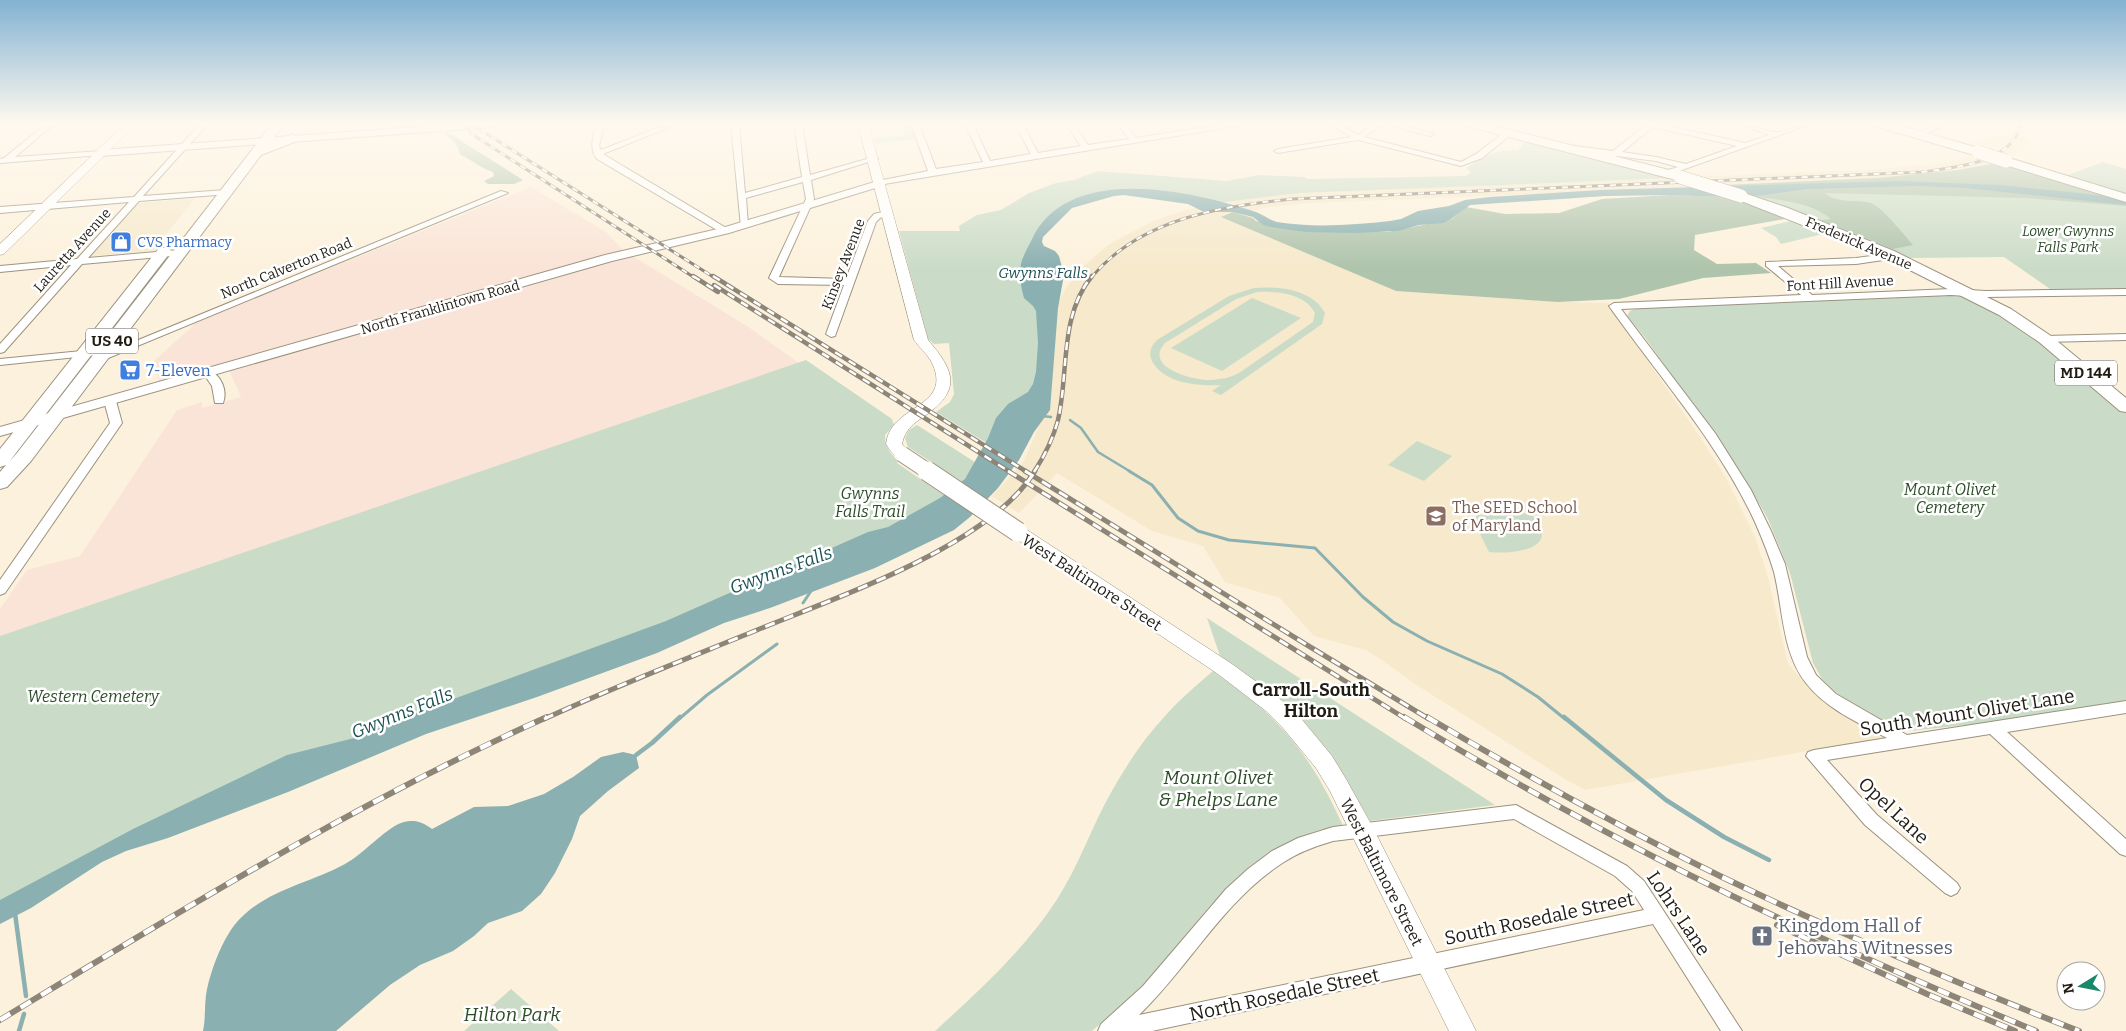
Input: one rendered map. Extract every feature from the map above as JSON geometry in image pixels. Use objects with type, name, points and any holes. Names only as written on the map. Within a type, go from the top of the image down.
[{"type":"main road","points":[[0,251],[81,172]]},
{"type":"main road","name":"US 40","points":[[0,483],[24,457],[54,417],[91,356],[161,254],[210,193],[230,172]]},
{"type":"main road","name":"US 40","points":[[0,461],[28,424],[91,356],[179,253],[226,192],[238,172]]},
{"type":"main road","name":"West Baltimore Street","points":[[877,172],[921,340],[938,361],[943,377],[942,392],[938,399],[896,432],[894,444],[902,454],[1225,669],[1273,705],[1309,742],[1324,762],[1363,831],[1462,1031]]},
{"type":"main road","name":"Frederick Avenue","points":[[1679,172],[1894,256],[1967,292],[2020,321],[2045,339],[2126,407]]},
{"type":"main road","points":[[2042,172],[2126,198]]},
{"type":"street","name":"Lauretta Avenue","points":[[0,350],[160,172]]},
{"type":"street","points":[[623,172],[725,231]]},
{"type":"street","points":[[739,172],[744,225]]},
{"type":"street","points":[[806,172],[810,200],[775,280],[850,282]]},
{"type":"street","points":[[741,197],[828,172]]},
{"type":"street","points":[[880,183],[889,179],[932,172]]},
{"type":"street","name":"North Franklintown Road","points":[[0,432],[620,255],[725,231],[880,183]]},
{"type":"street","points":[[0,210],[226,192]]},
{"type":"street","name":"North Calverton Road","points":[[0,362],[91,356],[504,193]]},
{"type":"street","name":"Kinsey Avenue","points":[[831,334],[872,222],[877,216],[888,212]]},
{"type":"street","points":[[0,269],[179,253]]},
{"type":"street","points":[[1810,298],[1769,264],[1856,261],[1894,256]]},
{"type":"street","name":"Font Hill Avenue","points":[[1906,742],[1831,697],[1807,674],[1799,654],[1779,570],[1750,499],[1700,422],[1614,306],[1967,292],[1986,294],[2126,292]]},
{"type":"street","points":[[2045,339],[2126,337]]},
{"type":"street","points":[[208,373],[217,382],[220,393],[218,401]]},
{"type":"street","points":[[0,590],[116,423],[110,401]]},
{"type":"street","name":"South Mount Olivet Lane","points":[[1814,756],[2126,707]]},
{"type":"street","points":[[1993,728],[2126,849]]},
{"type":"street","name":"Opel Lane","points":[[1814,756],[1871,820],[1951,888]]},
{"type":"street","name":"Lohrs Lane","points":[[1363,831],[1516,812],[1629,877],[1638,886],[1732,1031]]},
{"type":"street","points":[[1109,1031],[1155,987],[1203,927],[1262,868],[1283,853],[1315,838],[1363,831]]},
{"type":"street","name":"South Rosedale Street","points":[[1429,963],[1657,915]]},
{"type":"street","name":"North Rosedale Street","points":[[1109,1031],[1429,963]]},
{"type":"shaded area","name":"The SEED School of Maryland","points":[[1804,172],[1960,172],[1946,175],[1869,181],[1311,203],[1269,207],[1222,217],[1396,291],[1558,302],[1608,303],[1726,478],[1755,537],[1768,577],[1788,664],[1815,695],[1883,738],[1585,790],[1412,682],[1366,650],[1314,636],[1280,598],[1225,582],[1203,546],[1152,531],[1057,473],[1019,513],[992,496],[1023,463],[1044,414],[1057,305],[1077,272],[1108,245],[1153,221],[1182,211],[1216,203],[1299,193]]},
{"type":"shaded area","points":[[531,187],[606,232],[621,248],[634,257],[747,326],[799,363],[0,636],[0,609],[27,570],[80,556],[177,410],[202,402],[202,408],[241,397],[230,372],[230,364],[159,382],[153,362],[197,322]]},
{"type":"shaded area","points":[[195,198],[153,251],[91,256],[139,203]]},
{"type":"green space","points":[[493,172],[511,172],[523,180],[514,184],[488,184],[484,181],[494,176]]},
{"type":"green space","points":[[1095,172],[1227,181],[1259,175],[1304,177],[1307,179],[1465,176],[1471,173],[1650,172],[1673,178],[1299,193],[1216,203],[1119,193],[1067,207],[1034,245],[1047,312],[1045,372],[998,450],[936,412],[950,402],[954,394],[949,343],[934,344],[928,339],[899,231],[960,231],[959,226],[977,215],[1001,210],[1029,193]]},
{"type":"green space","points":[[1937,172],[2028,172],[2126,203],[2126,206],[2026,198],[1825,193],[1836,199],[1871,203],[1881,210],[1913,245],[1893,249],[1821,220],[1831,219],[1815,209],[1788,201],[1755,196],[1722,185],[1877,178]]},
{"type":"green space","name":"Lower Gwynns Falls Park","points":[[1958,172],[2031,172],[2126,202],[2126,290],[2053,291],[2004,257],[1905,258],[1720,187],[1946,175]]},
{"type":"green space","points":[[2076,172],[2126,172],[2126,196],[2065,176]]},
{"type":"green space","points":[[1670,195],[1732,197],[1790,218],[1695,235],[1694,250],[1717,264],[1756,263],[1771,273],[1703,278],[1619,299],[1558,302],[1396,291],[1221,217],[1233,212],[1253,218],[1256,221],[1304,232],[1388,232],[1452,219],[1466,207],[1505,214],[1559,213],[1602,199]]},
{"type":"green space","points":[[1795,220],[1827,233],[1781,244],[1776,237],[1761,228]]},
{"type":"green space","points":[[1254,288],[1284,289],[1303,294],[1312,299],[1325,313],[1322,324],[1221,395],[1212,391],[1221,385],[1183,382],[1165,375],[1158,369],[1150,355],[1152,347],[1157,340],[1229,296]],"holes":[[[1257,292],[1282,293],[1305,301],[1315,313],[1313,322],[1239,373],[1224,378],[1212,380],[1191,378],[1172,371],[1160,359],[1160,351],[1165,343],[1236,299]]]},
{"type":"green space","name":"Mount Olivet Cemetery","points":[[1957,294],[2003,316],[2025,331],[2067,363],[2126,413],[2126,702],[2015,720],[1908,731],[1891,727],[1838,694],[1822,679],[1813,663],[1790,573],[1768,519],[1745,479],[1646,339],[1627,316],[1630,311],[1638,308]]},
{"type":"green space","points":[[1252,298],[1301,318],[1222,371],[1171,348]]},
{"type":"green space","name":"Western Cemetery","points":[[806,360],[892,419],[895,424],[885,435],[885,439],[888,449],[898,461],[897,463],[961,507],[220,802],[0,910],[0,636]]},
{"type":"green space","name":"Gwynns Falls Trail","points":[[917,425],[995,475],[976,491],[908,447],[905,438],[909,430]]},
{"type":"green space","points":[[1417,441],[1452,456],[1424,481],[1388,465]]},
{"type":"green space","points":[[1530,513],[1539,525],[1542,534],[1539,542],[1532,547],[1511,552],[1489,552],[1473,520],[1478,515]]},
{"type":"green space","name":"Mount Olivet & Phelps Lane","points":[[1207,618],[1495,805],[1370,821],[1334,760],[1301,720],[1272,693],[1220,656]]},
{"type":"green space","name":"Mount Olivet & Phelps Lane","points":[[1213,671],[1261,707],[1291,739],[1311,765],[1343,826],[1319,830],[1295,839],[1243,874],[1209,907],[1140,989],[1092,1031],[935,1031],[1000,970],[1043,919],[1064,888],[1105,803],[1137,750],[1171,709]]},
{"type":"green space","name":"Hilton Park","points":[[511,989],[559,1031],[464,1031]]},
{"type":"water","name":"Gwynns Falls","points":[[1898,181],[2001,185],[2126,198],[2126,205],[1966,188],[1917,186],[1808,189],[1764,195],[1725,197],[1670,195],[1605,196],[1470,205],[1443,223],[1419,225],[1398,231],[1355,233],[1304,232],[1271,227],[1263,225],[1253,217],[1233,212],[1204,212],[1188,204],[1124,195],[1072,208],[1043,237],[1042,242],[1044,246],[1055,251],[1059,256],[1064,275],[1058,308],[1050,410],[1034,432],[1019,460],[998,488],[970,517],[954,530],[875,568],[770,608],[724,623],[657,653],[537,697],[426,734],[288,792],[168,838],[126,851],[102,862],[31,908],[0,924],[0,900],[133,829],[287,755],[362,736],[396,720],[666,621],[868,532],[888,527],[940,498],[965,479],[988,438],[996,418],[1008,404],[1028,392],[1033,384],[1036,372],[1038,343],[1036,311],[1024,298],[1020,272],[1021,264],[1035,233],[1054,211],[1078,197],[1107,190],[1170,191],[1231,204],[1256,212],[1277,222],[1305,225],[1334,225],[1390,221],[1401,219],[1418,211],[1449,206],[1465,200],[1489,197],[1600,190]]},
{"type":"water","points":[[623,752],[636,755],[639,768],[608,791],[580,816],[572,839],[555,873],[541,894],[522,911],[488,923],[453,951],[420,965],[390,985],[336,1031],[203,1031],[207,989],[216,960],[229,933],[252,908],[282,891],[345,864],[401,823],[417,821],[432,829],[474,807],[508,806],[544,794],[573,777],[601,757]]},
{"type":"waterway","points":[[1042,416],[1051,417]]},
{"type":"waterway","points":[[1070,420],[1081,428],[1098,452],[1131,472]]},
{"type":"waterway","points":[[1129,471],[1152,485],[1178,518],[1198,531],[1229,540],[1315,548],[1363,597],[1393,622],[1427,641],[1502,674],[1538,697],[1565,719]]},
{"type":"waterway","points":[[803,603],[811,591]]},
{"type":"waterway","points":[[679,719],[707,695],[777,644]]},
{"type":"waterway","points":[[636,755],[680,717]]},
{"type":"waterway","points":[[1564,717],[1666,800],[1724,837],[1769,860]]},
{"type":"waterway","points":[[15,913],[26,996]]},
{"type":"waterway","points":[[19,1031],[24,1014]]},
{"type":"railway","points":[[531,172],[695,278]]},
{"type":"railway","points":[[547,172],[715,278]]},
{"type":"railway","points":[[1091,278],[1111,258],[1133,242],[1157,229],[1183,219],[1210,212],[1265,202],[1292,199],[1919,172]]},
{"type":"railway","points":[[693,276],[718,292]]},
{"type":"railway","points":[[713,276],[1027,472]]},
{"type":"railway","points":[[1034,472],[1048,447],[1056,427],[1074,309],[1092,276]]},
{"type":"railway","points":[[714,285],[1010,472]]},
{"type":"railway","points":[[1008,471],[1026,482]]},
{"type":"railway","points":[[1025,471],[1032,475]]},
{"type":"railway","points":[[1032,475],[1035,471]]},
{"type":"railway","points":[[1026,482],[1032,475]]},
{"type":"railway","points":[[1032,475],[1429,719]]},
{"type":"railway","points":[[544,719],[650,673],[828,602],[909,566],[948,546],[983,523],[1013,498],[1026,482]]},
{"type":"railway","points":[[1026,482],[1406,719]]},
{"type":"railway","points":[[0,1020],[201,899],[337,822],[406,785],[547,717]]},
{"type":"railway","points":[[1404,717],[1562,808],[1704,882],[1845,949],[2036,1031]]},
{"type":"railway","points":[[1427,717],[1573,800],[1722,877],[1899,957],[2079,1031]]},
{"type":"railway","points":[[1777,925],[1927,994],[2015,1031]]},
{"type":"place","name":"CVS Pharmacy","points":[[121,242]]},
{"type":"place","name":"7-Eleven","points":[[130,370]]},
{"type":"place","name":"The SEED School of Maryland","points":[[1436,516]]},
{"type":"place","name":"Kingdom Hall of Jehovahs Witnesses","points":[[1762,936]]},
{"type":"district","name":"Carroll-South Hilton","points":[[1311,700]]}]
